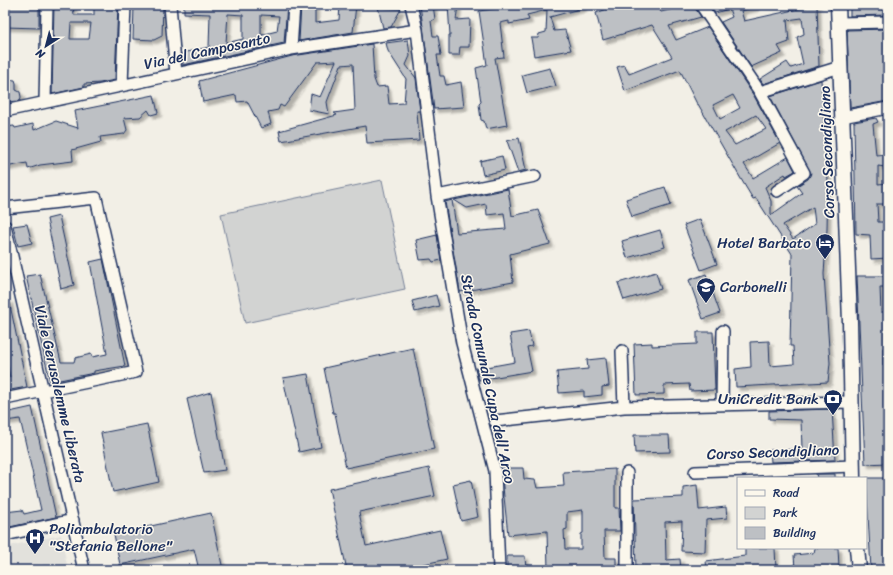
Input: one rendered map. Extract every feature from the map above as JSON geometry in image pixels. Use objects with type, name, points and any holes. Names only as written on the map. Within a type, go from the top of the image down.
[{"type":"main road","name":"Corso Secondigliano","points":[[838,5],[852,402],[853,472]]},
{"type":"main road","points":[[857,549],[859,570]]},
{"type":"street","points":[[45,102],[47,5]]},
{"type":"street","points":[[122,85],[125,5]]},
{"type":"street","points":[[170,5],[176,74]]},
{"type":"street","points":[[291,49],[294,5]]},
{"type":"street","name":"Strada Comunale Cupa dell'Arco","points":[[411,5],[418,30],[437,196],[462,343],[495,471],[499,570]]},
{"type":"street","points":[[701,5],[760,92],[804,173],[777,191]]},
{"type":"street","points":[[839,23],[888,22]]},
{"type":"street","name":"Via del Camposanto","points":[[5,111],[291,49],[418,30]]},
{"type":"street","points":[[760,92],[840,67]]},
{"type":"street","points":[[842,117],[888,108]]},
{"type":"street","points":[[437,196],[535,176]]},
{"type":"street","points":[[5,208],[96,198],[136,372],[5,399]]},
{"type":"street","name":"Viale Gerusalemme Liberata","points":[[5,226],[44,390],[84,570]]},
{"type":"street","points":[[722,405],[723,331]]},
{"type":"street","points":[[622,351],[624,407]]},
{"type":"street","points":[[495,421],[624,407],[852,402]]},
{"type":"street","name":"Corso Secondigliano","points":[[695,472],[853,472]]},
{"type":"street","points":[[627,473],[627,570]]},
{"type":"street","points":[[5,535],[73,520]]},
{"type":"shaded area","name":"Poliambulatorio \"Stefania Bellone\"","points":[[61,535],[68,570],[44,570],[42,564],[25,568],[25,570],[5,570],[5,547]]},
{"type":"green space","points":[[382,180],[405,289],[245,323],[221,214]]},
{"type":"building","points":[[5,5],[39,5],[39,28],[5,27]]},
{"type":"building","points":[[54,5],[73,5],[74,15],[94,15],[94,5],[118,5],[115,80],[84,84],[84,87],[52,94]],"holes":[[[71,23],[91,23],[89,39],[70,39]]]},
{"type":"building","points":[[134,5],[163,5],[162,36],[154,40],[133,39]]},
{"type":"building","points":[[184,5],[287,5],[284,43],[183,65],[182,53],[209,47],[210,14],[184,13]],"holes":[[[228,14],[243,15],[243,39],[226,43]],[[261,15],[279,16],[277,31],[261,35]]]},
{"type":"building","points":[[301,5],[315,5],[315,23],[339,20],[340,5],[356,5],[353,32],[299,41]]},
{"type":"building","points":[[420,5],[433,5],[435,19],[431,21],[433,36],[438,36],[441,55],[437,55],[440,76],[444,76],[446,85],[461,82],[464,107],[434,109]]},
{"type":"building","points":[[448,5],[458,5],[456,20],[470,19],[469,47],[460,47],[459,55],[449,55],[450,35]]},
{"type":"building","points":[[505,5],[583,5],[583,8],[550,17],[554,31],[565,30],[571,50],[534,56],[531,38],[538,38],[539,34],[546,32],[547,10],[527,15],[529,20],[509,24],[509,21],[500,23],[504,57],[495,58],[507,125],[486,129],[484,121],[481,120],[479,104],[481,102],[476,68],[487,65],[479,11],[500,8]]},
{"type":"building","points":[[606,5],[656,5],[661,12],[682,7],[683,5],[694,5],[701,17],[669,26],[676,40],[708,27],[754,96],[780,143],[744,164],[753,178],[788,157],[795,171],[786,176],[785,174],[765,187],[771,201],[771,215],[802,193],[797,186],[808,179],[811,173],[770,96],[821,80],[828,181],[824,274],[830,363],[828,382],[736,387],[735,369],[751,367],[750,342],[769,341],[770,366],[794,364],[793,346],[790,346],[792,254],[756,198],[753,199],[697,104],[680,70],[625,91],[617,67],[624,65],[629,74],[672,57],[652,25],[603,40],[596,13],[607,9]],"holes":[[[733,95],[740,108],[720,119],[713,105]],[[756,115],[766,129],[735,145],[725,132]],[[813,207],[815,224],[793,239],[783,225]]]},
{"type":"building","points":[[709,5],[756,5],[756,7],[741,11],[744,21],[807,7],[807,5],[817,5],[819,66],[763,84],[760,79],[787,62],[791,68],[803,64],[797,37],[804,34],[802,18],[787,20],[789,42],[778,46],[782,53],[751,67],[721,22],[732,17],[729,9],[715,13]]},
{"type":"building","points":[[850,5],[888,5],[888,15],[850,16]]},
{"type":"building","points":[[378,7],[401,9],[391,27],[383,28]]},
{"type":"building","points":[[888,29],[888,101],[850,108],[847,30]]},
{"type":"building","points":[[408,40],[410,56],[406,65],[416,78],[420,111],[417,111],[419,140],[367,143],[365,126],[281,141],[279,131],[337,115],[334,113],[355,110],[353,64],[341,65],[327,102],[329,114],[309,110],[311,94],[320,97],[336,61],[317,62],[284,107],[280,105],[278,110],[268,112],[271,124],[261,128],[247,101],[237,102],[236,95],[203,102],[199,81],[292,56],[372,44],[374,79],[377,87],[387,86],[389,104],[404,103],[406,79],[388,51],[386,43]]},
{"type":"building","points":[[550,68],[556,86],[527,93],[522,75]]},
{"type":"building","points":[[5,79],[15,80],[16,90],[20,92],[20,101],[5,102]]},
{"type":"building","points":[[154,95],[158,113],[151,115],[148,110],[140,117],[124,118],[127,130],[124,134],[100,137],[101,142],[72,150],[73,161],[40,165],[28,169],[27,163],[5,167],[5,127],[14,126],[15,128],[33,124],[34,130],[56,121],[78,128],[75,111]]},
{"type":"building","points":[[876,118],[878,122],[873,124],[876,155],[888,154],[888,164],[885,164],[885,167],[878,166],[878,184],[888,183],[888,204],[877,204],[878,222],[888,222],[888,258],[871,259],[870,235],[856,234],[854,122]]},
{"type":"building","points":[[519,138],[526,170],[518,172],[507,141]]},
{"type":"building","points":[[502,156],[505,170],[483,175],[480,161]]},
{"type":"building","points":[[665,187],[671,205],[632,217],[626,199]]},
{"type":"building","points":[[508,189],[512,216],[538,210],[550,244],[510,254],[513,282],[460,292],[445,202],[452,200],[457,233],[506,229],[504,213],[487,215],[486,204],[467,208],[454,200]]},
{"type":"building","points":[[59,216],[74,285],[61,289],[47,219]]},
{"type":"building","points":[[700,219],[717,264],[701,270],[684,225]]},
{"type":"building","points":[[27,224],[32,243],[18,246],[13,226]]},
{"type":"building","points":[[660,230],[665,247],[627,258],[622,241]]},
{"type":"building","points":[[437,235],[441,260],[433,262],[431,259],[420,260],[416,240]]},
{"type":"building","points":[[103,259],[125,366],[94,371],[94,373],[50,382],[26,276],[40,274],[61,362],[74,362],[75,358],[91,354],[92,357],[107,354],[90,262]]},
{"type":"building","points":[[656,272],[661,289],[624,300],[618,283]]},
{"type":"building","points":[[706,274],[720,313],[703,319],[689,280]]},
{"type":"building","points":[[857,276],[888,276],[888,287],[880,287],[881,312],[888,312],[888,347],[883,348],[883,365],[888,365],[888,390],[884,390],[884,408],[888,408],[888,463],[865,464]]},
{"type":"building","points":[[436,295],[439,306],[415,312],[412,301]]},
{"type":"building","points":[[5,300],[9,300],[27,387],[5,391],[5,378],[10,377],[5,354]]},
{"type":"building","points":[[529,331],[532,346],[527,347],[532,371],[479,380],[476,369],[515,362],[510,334]]},
{"type":"building","points":[[697,332],[713,332],[715,390],[690,391],[689,384],[664,385],[664,394],[636,395],[634,344],[652,343],[652,346],[697,344]]},
{"type":"building","points":[[413,348],[434,449],[346,468],[324,368]]},
{"type":"building","points":[[606,358],[609,386],[602,387],[602,395],[584,397],[584,391],[559,393],[557,372],[588,369],[587,360]]},
{"type":"building","points":[[308,374],[321,447],[299,452],[283,378]]},
{"type":"building","points":[[211,392],[225,470],[204,473],[187,399]]},
{"type":"building","points":[[32,407],[56,517],[5,528],[5,512],[22,510],[24,514],[41,510],[20,419],[5,421],[5,413]]},
{"type":"building","points":[[832,409],[835,460],[771,462],[770,450],[802,449],[801,420],[769,419],[769,411]]},
{"type":"building","points":[[147,424],[159,482],[113,492],[101,433]]},
{"type":"building","points":[[634,435],[669,435],[670,452],[635,453]]},
{"type":"building","points":[[429,468],[435,496],[359,512],[366,546],[440,530],[447,559],[397,570],[347,570],[329,489]]},
{"type":"building","points":[[501,468],[523,468],[524,479],[535,480],[537,488],[564,486],[563,472],[615,469],[615,508],[619,508],[620,531],[604,531],[605,558],[616,558],[616,570],[548,570],[547,531],[508,535]],"holes":[[[583,510],[583,533],[581,534],[581,549],[565,549],[564,530],[567,529],[567,512]]]},
{"type":"building","points":[[816,474],[835,474],[835,477],[817,477]]},
{"type":"building","points":[[867,478],[888,478],[888,570],[871,570]]},
{"type":"building","points":[[471,480],[478,517],[461,521],[453,484]]},
{"type":"building","points":[[697,485],[699,510],[726,507],[727,518],[706,520],[705,552],[681,551],[682,521],[665,522],[666,560],[680,559],[681,570],[636,570],[634,499],[683,497],[683,487]]},
{"type":"building","points":[[211,513],[223,570],[199,570],[194,549],[120,565],[114,534]]},
{"type":"building","points":[[745,549],[775,549],[776,570],[707,570],[706,561],[745,556]]},
{"type":"building","points":[[815,549],[838,549],[839,567],[795,569],[794,555],[814,553]]},
{"type":"building","points":[[507,556],[525,556],[526,570],[507,570]]},
{"type":"place","name":"Hotel Barbato","points":[[825,260]]},
{"type":"place","name":"Carbonelli","points":[[706,304]]},
{"type":"place","name":"UniCredit Bank","points":[[833,416]]},
{"type":"place","name":"Poliambulatorio \"Stefania Bellone\"","points":[[35,555]]}]
